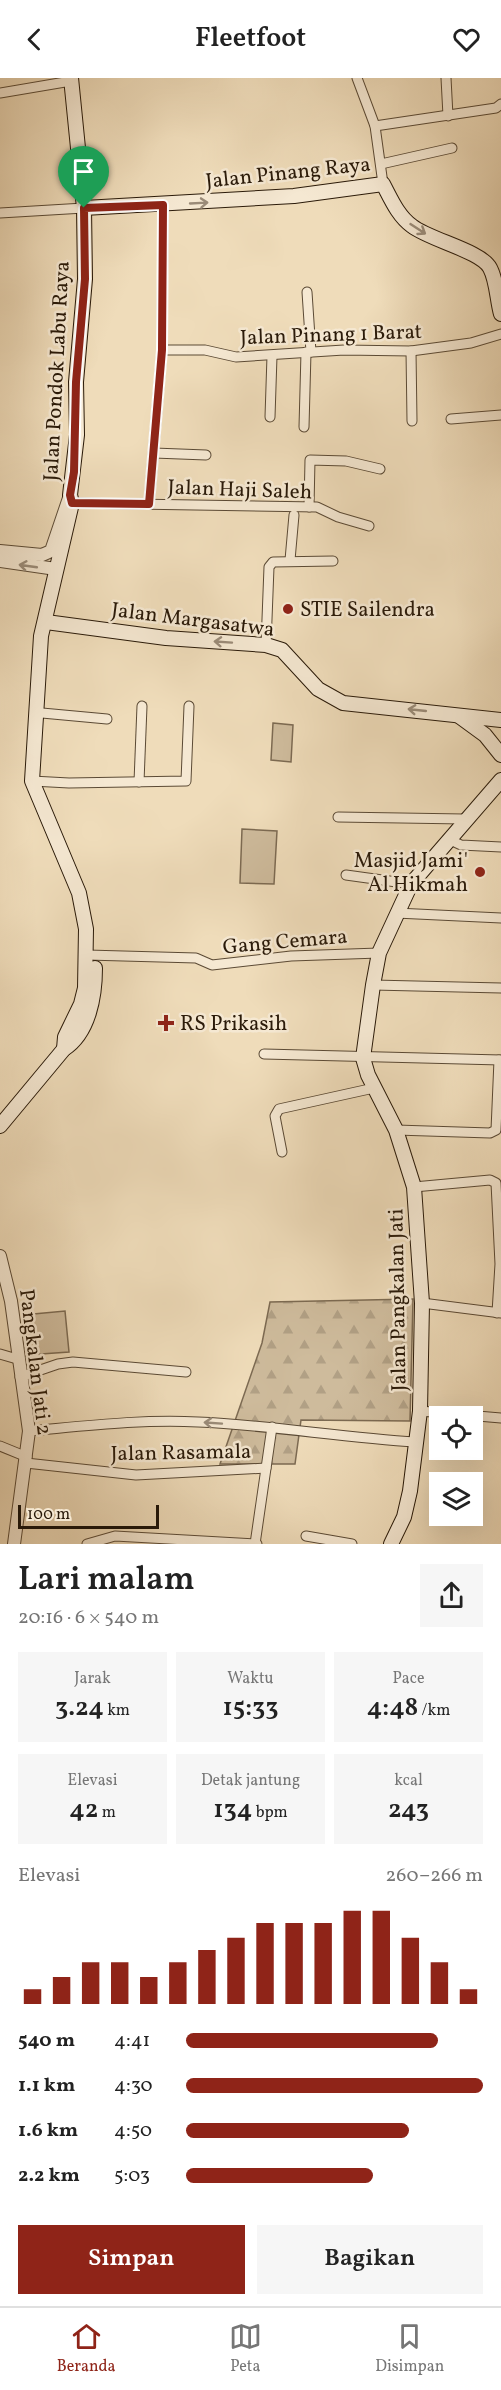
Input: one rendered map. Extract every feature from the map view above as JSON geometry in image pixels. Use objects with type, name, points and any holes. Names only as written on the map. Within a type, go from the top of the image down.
[{"type":"main road","name":"Jalan Pondok Labu Raya","points":[[0,1126],[64,1049],[74,1042],[91,1008],[95,989],[79,893],[35,781],[45,637],[71,499],[76,435],[76,382],[85,279],[84,215],[71,80]]},
{"type":"main road","name":"Jalan Pinang Raya","points":[[84,215],[99,207],[294,196],[383,184]]},
{"type":"main road","points":[[383,184],[400,214],[411,226],[431,238],[478,257],[490,267],[501,311]]},
{"type":"main road","name":"Jalan Margasatwa","points":[[45,637],[166,638],[266,645],[282,650],[318,689],[343,703],[501,720]]},
{"type":"main road","points":[[457,714],[485,735],[501,755]]},
{"type":"main road","name":"Jalan Pangkalan Jati","points":[[391,1544],[407,1508],[420,1411],[422,1303],[414,1186],[396,1130],[374,1088],[367,1058],[379,953],[411,884],[464,819],[501,780]]},
{"type":"street","points":[[357,78],[375,126]]},
{"type":"street","points":[[446,78],[448,116]]},
{"type":"street","points":[[0,93],[71,80]]},
{"type":"street","name":"Jalan Pinang Raya","points":[[383,184],[375,126],[496,108],[501,104]]},
{"type":"street","points":[[381,164],[452,148]]},
{"type":"street","points":[[149,504],[162,350],[163,205]]},
{"type":"street","points":[[0,213],[84,215]]},
{"type":"street","points":[[304,427],[308,352],[307,292]]},
{"type":"street","name":"Jalan Pinang 1 Barat","points":[[162,350],[205,350],[236,357],[308,352],[411,351],[471,343],[501,334]]},
{"type":"street","points":[[411,351],[412,421]]},
{"type":"street","points":[[270,417],[272,356]]},
{"type":"street","points":[[451,419],[501,416]]},
{"type":"street","points":[[154,453],[206,455]]},
{"type":"street","points":[[309,507],[310,460],[346,461],[380,469]]},
{"type":"street","points":[[0,550],[42,555],[51,551],[71,499]]},
{"type":"street","name":"Jalan Haji Saleh","points":[[71,499],[149,504],[317,507],[338,517],[369,526]]},
{"type":"street","points":[[290,560],[294,515]]},
{"type":"street","points":[[266,645],[269,567],[273,562],[290,560],[333,561]]},
{"type":"street","points":[[0,561],[56,569]]},
{"type":"street","points":[[139,782],[142,706]]},
{"type":"street","points":[[35,781],[186,781],[189,706]]},
{"type":"street","points":[[39,718],[107,719]]},
{"type":"street","points":[[338,817],[464,819]]},
{"type":"street","points":[[449,840],[461,845],[501,847]]},
{"type":"street","points":[[346,875],[411,884]]},
{"type":"street","points":[[399,914],[501,918]]},
{"type":"street","name":"Gang Cemara","points":[[91,956],[196,958],[212,965],[291,956],[379,953]]},
{"type":"street","points":[[377,985],[501,988]]},
{"type":"street","points":[[264,1054],[500,1060],[496,1130],[490,1133],[396,1130]]},
{"type":"street","points":[[282,1152],[275,1116],[279,1109],[374,1088]]},
{"type":"street","points":[[414,1186],[490,1180],[496,1183],[500,1264],[499,1313],[422,1303]]},
{"type":"street","name":"Pangkalan Jati 2","points":[[0,1256],[10,1301],[29,1431],[27,1460],[14,1544]]},
{"type":"street","points":[[0,1354],[17,1359]]},
{"type":"street","points":[[20,1377],[58,1364],[74,1362],[186,1372]]},
{"type":"street","points":[[420,1411],[501,1418]]},
{"type":"street","points":[[29,1431],[111,1424],[195,1422],[272,1427],[348,1439],[416,1442]]},
{"type":"street","points":[[87,1544],[115,1536],[256,1544],[272,1427]]},
{"type":"street","name":"Jalan Rasamala","points":[[0,1446],[27,1460],[136,1475],[266,1468]]},
{"type":"street","points":[[306,1536],[352,1544]]},
{"type":"green space","points":[[273,723],[293,725],[291,762],[271,760]]},
{"type":"green space","points":[[242,829],[277,831],[274,884],[240,883]]},
{"type":"green space","points":[[413,1299],[410,1421],[301,1420],[295,1464],[220,1464],[262,1343],[270,1302]]},
{"type":"green space","points":[[65,1311],[69,1352],[27,1355],[23,1315]]},
{"type":"place","name":"STIE Sailendra","points":[[288,609]]},
{"type":"place","name":"Masjid Jami' Al Hikmah","points":[[480,872]]},
{"type":"place","name":"RS Prikasih","points":[[166,1023]]},
{"type":"route","points":[[163,205],[162,350],[149,504],[72,503],[70,495],[74,472],[76,382],[85,279],[84,208],[163,205]]}]
